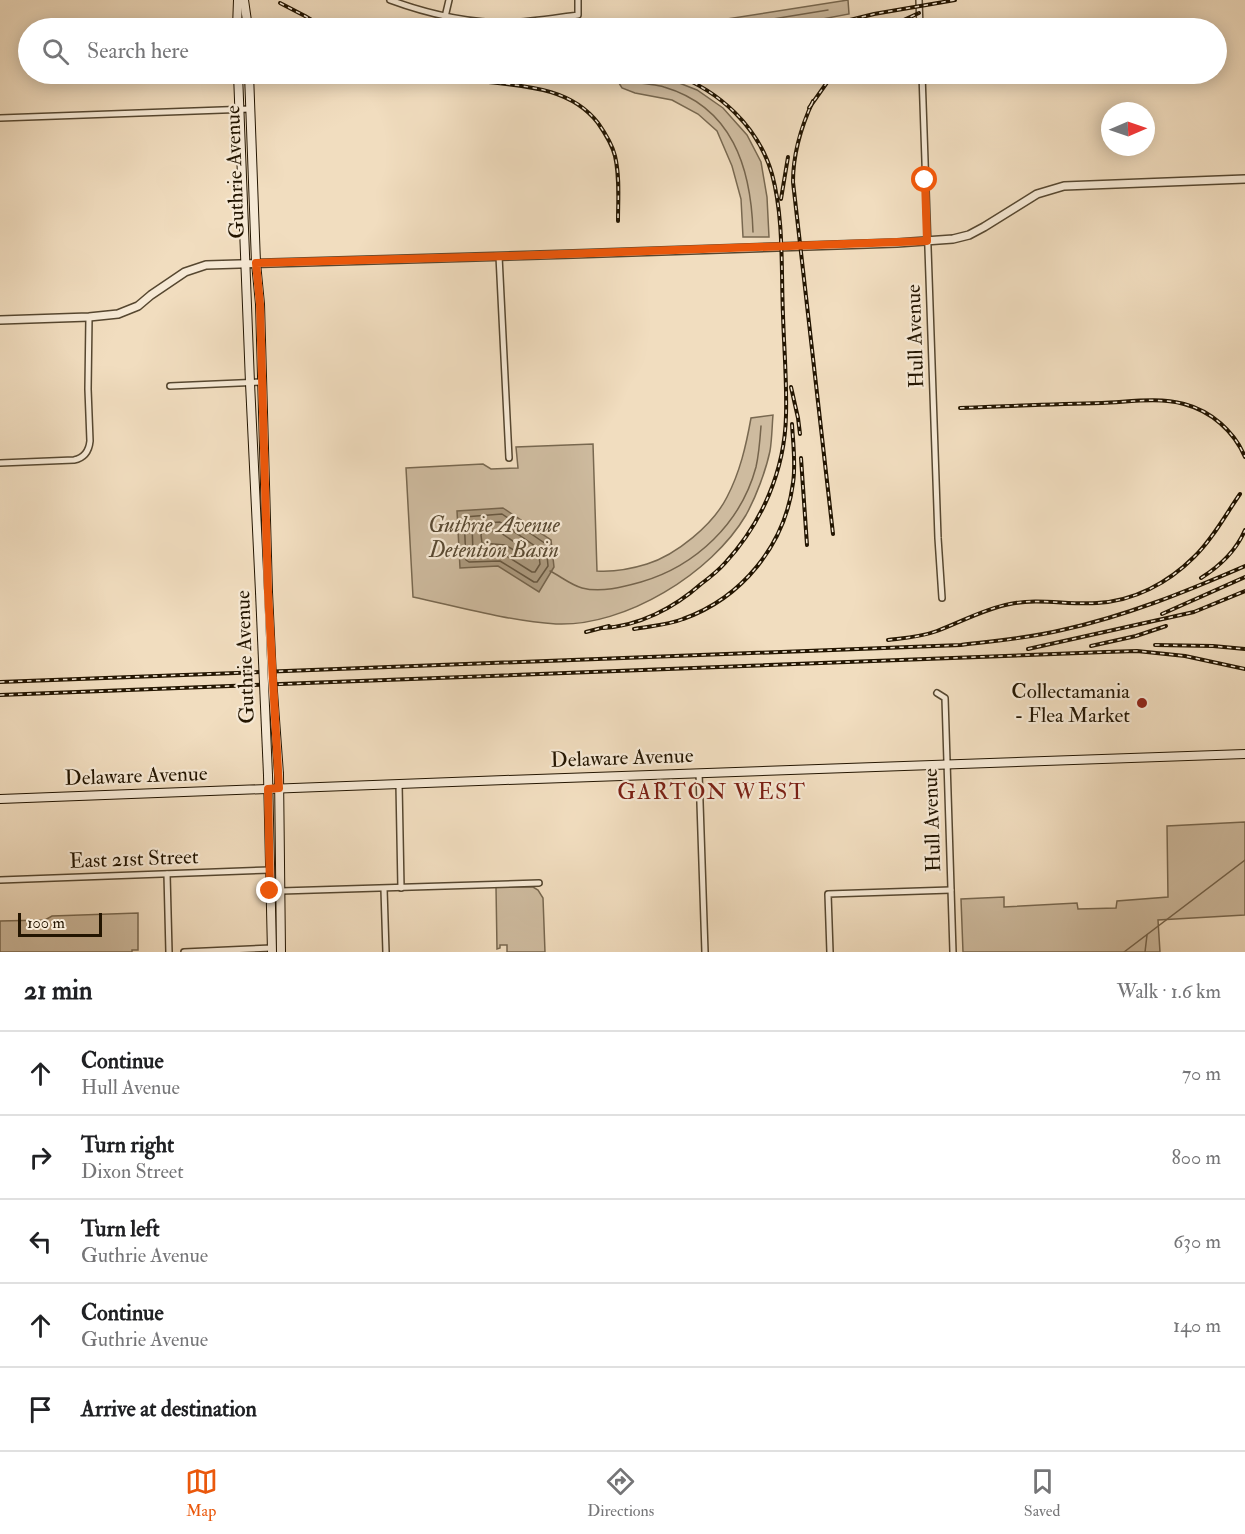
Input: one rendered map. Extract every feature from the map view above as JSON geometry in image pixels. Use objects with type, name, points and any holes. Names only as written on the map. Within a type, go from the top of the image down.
[{"type":"main road","points":[[237,18],[238,0]]},
{"type":"main road","points":[[244,0],[247,18]]},
{"type":"main road","name":"Guthrie Avenue","points":[[238,84],[250,382],[279,774],[281,952]]},
{"type":"main road","name":"Guthrie Avenue","points":[[249,84],[266,471],[264,592],[272,950]]},
{"type":"main road","name":"Delaware Avenue","points":[[0,799],[1245,754]]},
{"type":"street","points":[[390,0],[417,10],[462,18]]},
{"type":"street","points":[[444,16],[449,0]]},
{"type":"street","points":[[557,18],[578,15],[578,0]]},
{"type":"street","points":[[919,0],[920,18]]},
{"type":"street","name":"Hull Avenue","points":[[921,84],[942,598]]},
{"type":"street","points":[[0,118],[250,109]]},
{"type":"street","points":[[0,320],[118,314],[138,306],[185,272],[206,265],[953,239],[969,235],[984,227],[1037,194],[1064,186],[1245,178]]},
{"type":"street","points":[[499,256],[508,458]]},
{"type":"street","points":[[0,463],[74,460],[85,454],[90,441],[88,317]]},
{"type":"street","points":[[170,386],[262,382]]},
{"type":"street","name":"Hull Avenue","points":[[937,693],[945,698],[953,952]]},
{"type":"street","points":[[699,773],[705,952]]},
{"type":"street","points":[[399,784],[401,888]]},
{"type":"street","name":"East 21st Street","points":[[0,880],[270,870]]},
{"type":"street","points":[[167,874],[170,952]]},
{"type":"street","points":[[281,891],[539,883]]},
{"type":"street","points":[[384,889],[386,952]]},
{"type":"street","points":[[830,952],[828,894],[951,890]]},
{"type":"street","points":[[184,952],[272,950]]},
{"type":"shaded area","points":[[848,0],[849,14],[828,18],[733,18]]},
{"type":"shaded area","points":[[620,84],[682,84],[697,90],[723,108],[747,135],[761,162],[767,197],[769,237],[743,237],[741,199],[732,166],[717,131],[698,114],[672,100],[635,93],[622,88]]},
{"type":"shaded area","points":[[773,415],[770,451],[763,475],[746,515],[712,557],[689,576],[637,606],[583,623],[556,624],[502,617],[413,597],[406,468],[483,464],[491,469],[518,468],[516,447],[593,444],[597,571],[622,570],[641,566],[670,554],[693,538],[713,518],[721,508],[736,478],[751,418]]},
{"type":"shaded area","points":[[1245,822],[1245,915],[1158,920],[1160,952],[963,952],[961,899],[1004,897],[1004,907],[1077,903],[1078,909],[1116,908],[1117,901],[1168,897],[1167,826]]},
{"type":"shaded area","points":[[496,887],[533,887],[538,890],[543,898],[545,952],[507,952],[507,945],[500,945],[497,949]]},
{"type":"shaded area","points":[[138,913],[138,950],[132,950],[132,952],[0,952],[0,921],[45,920],[52,916]]},
{"type":"water","name":"Guthrie Avenue Detention Basin","points":[[503,508],[551,540],[554,567],[539,592],[498,566],[460,568],[457,511]]},
{"type":"waterway","points":[[779,18],[828,10]]},
{"type":"waterway","points":[[648,84],[687,96],[706,109],[722,125],[742,163],[748,185],[753,232]]},
{"type":"waterway","points":[[550,571],[582,588],[612,589],[661,575],[698,553],[728,524],[749,487],[757,462],[761,426]]},
{"type":"waterway","points":[[1124,952],[1245,860]]},
{"type":"waterway","points":[[1145,952],[1147,935]]},
{"type":"railway","points":[[858,18],[955,0]]},
{"type":"railway","points":[[280,3],[308,18]]},
{"type":"railway","points":[[908,18],[919,13]]},
{"type":"railway","points":[[505,84],[540,89],[556,94],[586,110],[598,123],[610,143],[617,164],[618,221]]},
{"type":"railway","points":[[603,628],[630,624],[668,608],[691,593],[722,566],[750,531],[769,495],[785,436],[786,390],[781,244],[772,174],[766,157],[747,126],[721,100],[696,84]]},
{"type":"railway","points":[[809,108],[826,84]]},
{"type":"railway","points":[[813,101],[798,140],[793,182],[833,534]]},
{"type":"railway","points":[[781,199],[788,157]]},
{"type":"railway","points":[[791,387],[800,434]]},
{"type":"railway","points":[[960,408],[1143,400],[1174,402],[1194,407],[1220,423],[1235,439],[1245,457]]},
{"type":"railway","points":[[634,629],[677,621],[704,610],[724,598],[757,566],[781,527],[788,506],[794,468],[792,424]]},
{"type":"railway","points":[[801,458],[807,545]]},
{"type":"railway","points":[[888,640],[931,633],[982,612],[1010,604],[1111,602],[1150,589],[1173,575],[1201,550],[1240,494]]},
{"type":"railway","points":[[1201,578],[1227,557],[1245,530]]},
{"type":"railway","points":[[0,682],[961,645],[1037,635],[1109,618],[1245,566]]},
{"type":"railway","points":[[1162,614],[1245,577]]},
{"type":"railway","points":[[1028,649],[1194,612],[1245,591]]},
{"type":"railway","points":[[586,632],[609,626]]},
{"type":"railway","points":[[1091,646],[1136,636],[1166,626]]},
{"type":"railway","points":[[1155,645],[1245,649]]},
{"type":"railway","points":[[0,695],[1137,651],[1185,656],[1245,669]]},
{"type":"place","name":"Collectamania - Flea Market","points":[[1142,703]]},
{"type":"district","name":"GARTON WEST","points":[[712,792]]},
{"type":"route","points":[[270,891],[268,789],[279,788],[268,592],[260,304],[256,263],[927,241],[925,180]]}]
